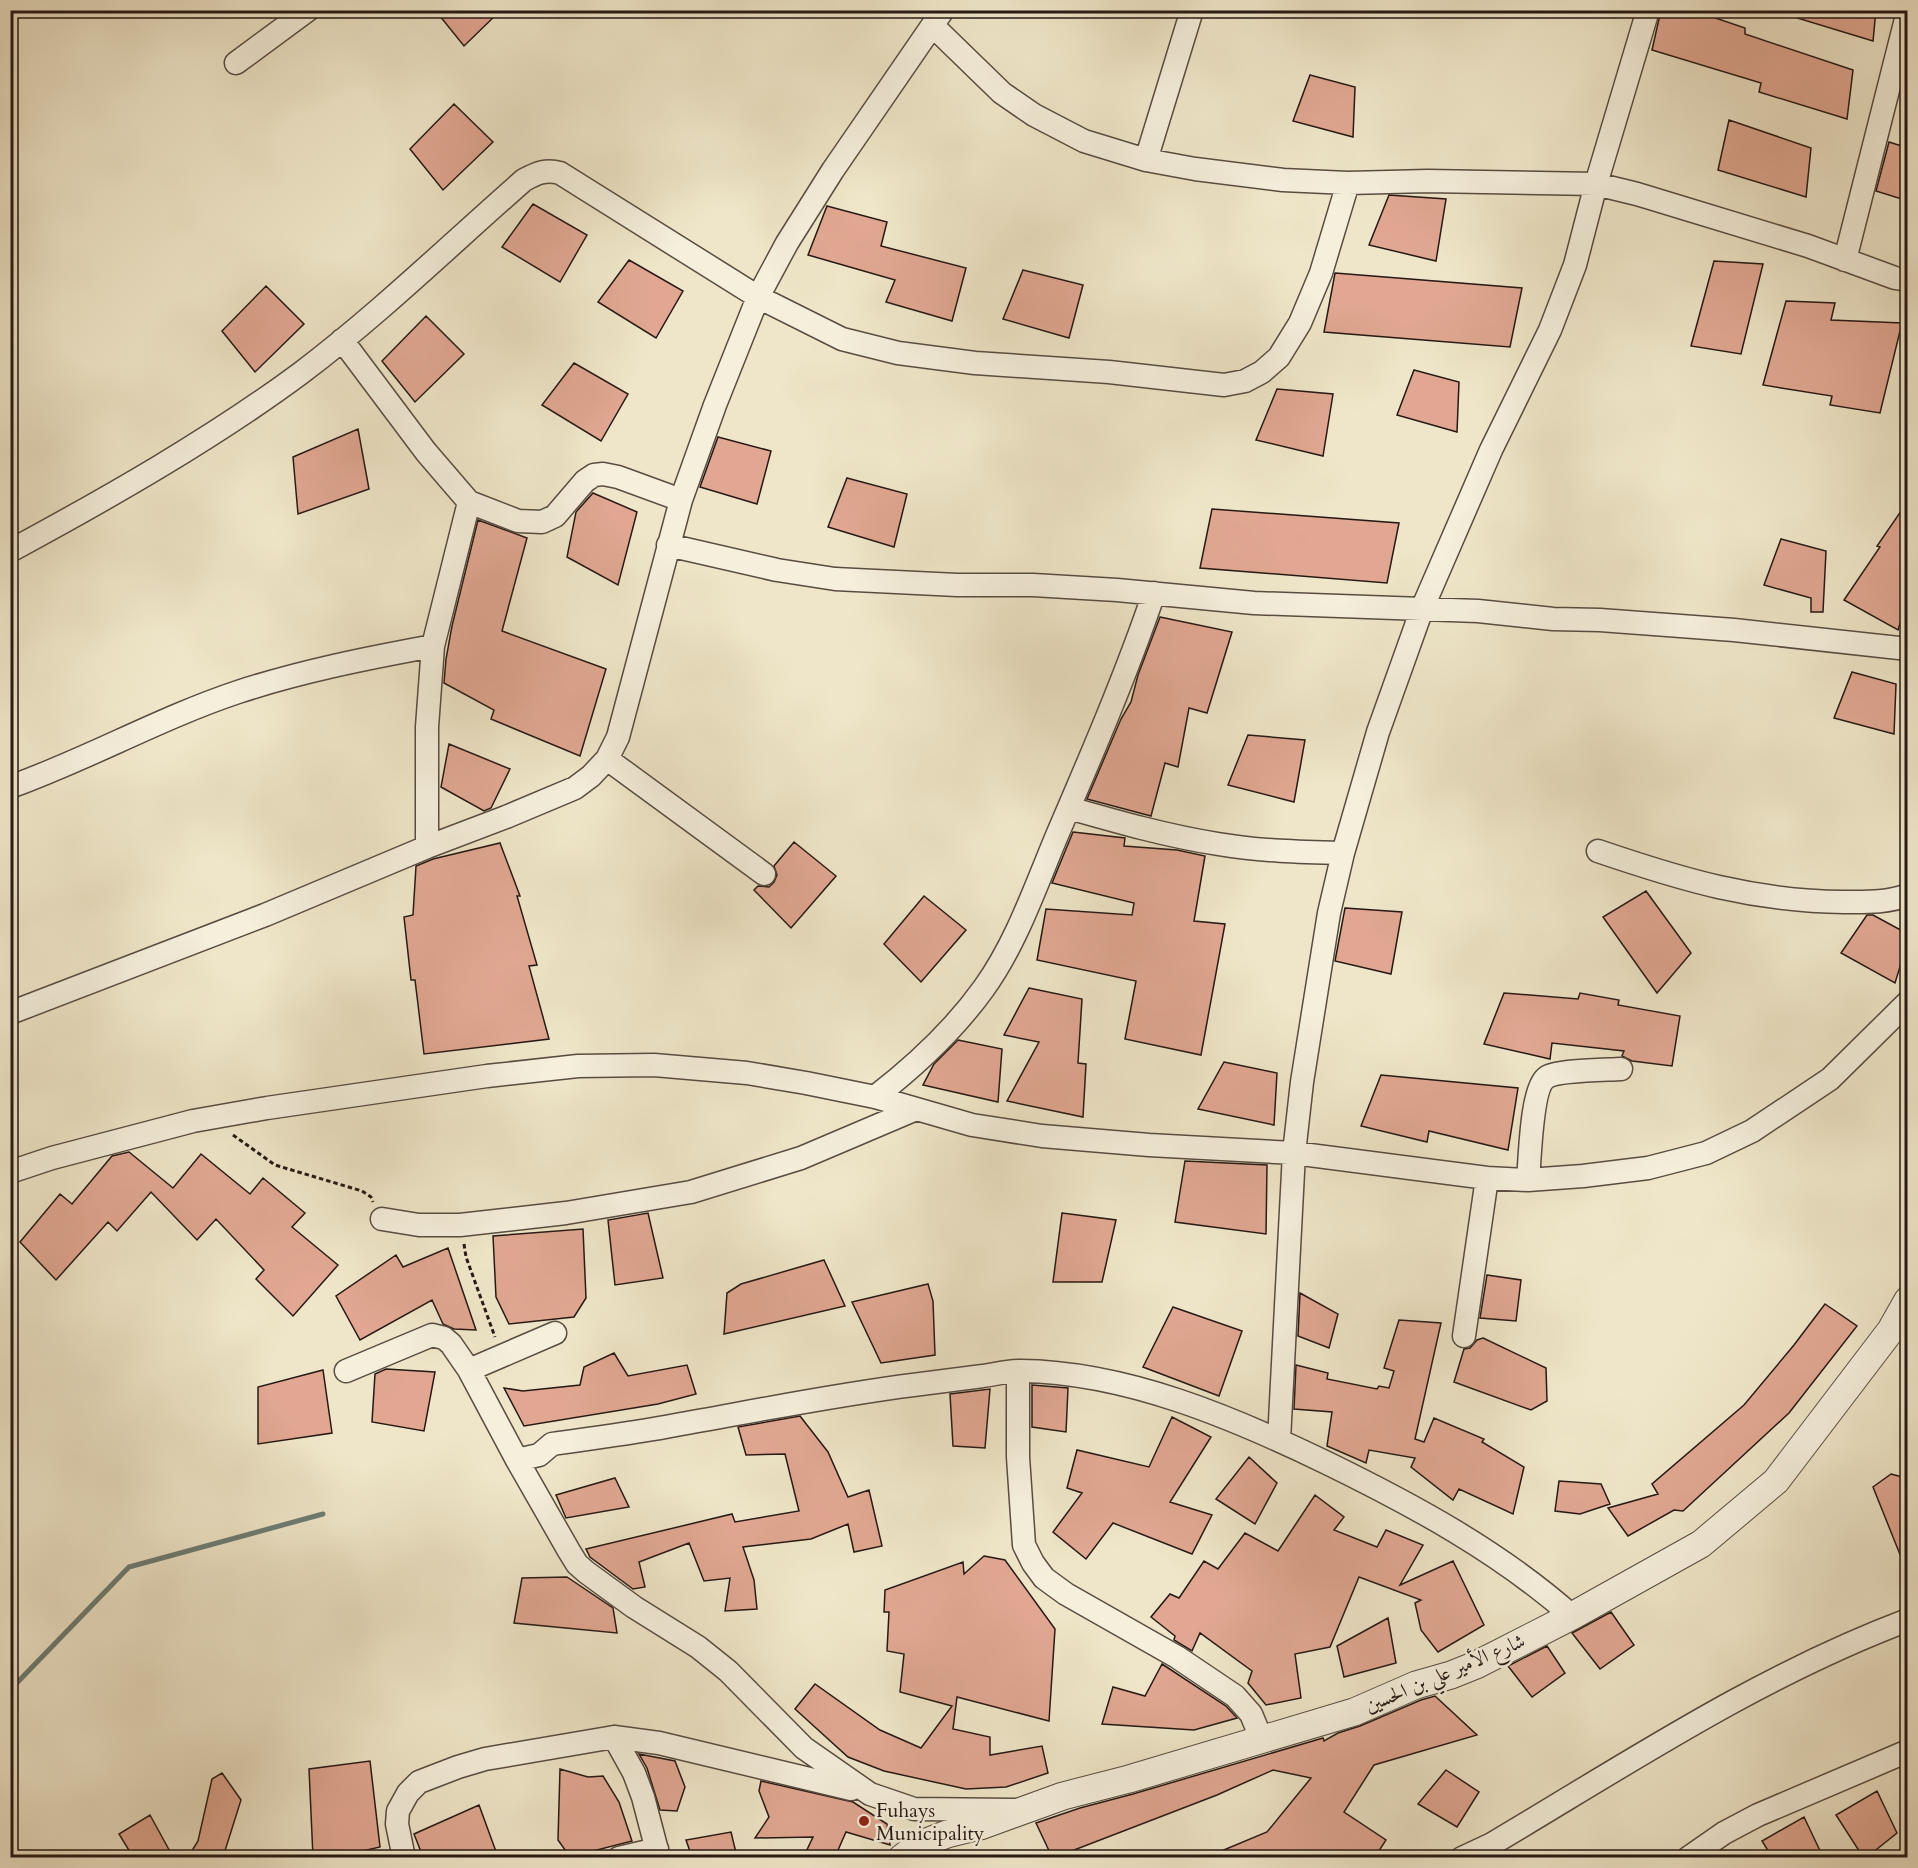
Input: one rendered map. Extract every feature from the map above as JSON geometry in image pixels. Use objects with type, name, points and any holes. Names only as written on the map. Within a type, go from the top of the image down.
[{"type":"street","points":[[236,63],[308,10]]},
{"type":"street","points":[[1146,160],[1192,10]]},
{"type":"street","points":[[1279,1440],[1294,1153],[1302,1082],[1329,913],[1342,853],[1378,732],[1422,609],[1487,460],[1550,330],[1575,265],[1596,184],[1648,10]]},
{"type":"street","points":[[1845,260],[1908,11]]},
{"type":"street","points":[[10,1013],[265,915],[575,788],[591,776],[607,759],[618,737],[681,500],[715,405],[758,297],[787,243],[827,179],[938,18],[1002,93],[1034,115],[1084,141],[1146,160],[1195,169],[1283,180],[1348,183],[1428,181],[1596,184],[1637,194],[1808,246],[1895,278],[1908,280]]},
{"type":"street","points":[[10,551],[149,472],[255,406],[342,340],[524,180],[538,172],[560,173],[758,297],[842,339],[898,353],[975,363],[1109,372],[1224,385],[1245,381],[1262,372],[1279,357],[1300,323],[1321,273],[1348,183]]},
{"type":"street","points":[[342,340],[426,452],[469,502],[518,521],[542,522],[555,516],[585,481],[594,475],[603,474],[618,477],[681,500]]},
{"type":"street","points":[[427,847],[427,727],[433,646],[469,502]]},
{"type":"street","points":[[668,545],[777,570],[835,579],[957,585],[1033,585],[1154,593],[1254,603],[1422,609],[1734,630],[1908,650]]},
{"type":"street","points":[[875,1097],[906,1073],[958,1020],[984,988],[1004,956],[1123,680],[1154,593]]},
{"type":"street","points":[[10,787],[140,730],[238,692],[353,660],[433,646]]},
{"type":"street","points":[[607,759],[764,873]]},
{"type":"street","points":[[1069,808],[1134,827],[1219,845],[1289,852],[1342,853]]},
{"type":"street","points":[[1598,851],[1661,873],[1756,896],[1826,902],[1880,903],[1908,896]]},
{"type":"street","points":[[10,1172],[52,1158],[214,1117],[357,1094],[578,1066],[654,1065],[747,1073],[875,1097],[972,1125],[1042,1136],[1294,1153],[1487,1178],[1528,1180],[1648,1168],[1706,1153],[1752,1131],[1830,1079],[1908,1002]]},
{"type":"street","points":[[1528,1180],[1535,1103],[1541,1082],[1549,1076],[1561,1073],[1621,1069]]},
{"type":"street","points":[[382,1219],[419,1225],[460,1225],[566,1213],[691,1192],[801,1158],[914,1110]]},
{"type":"street","points":[[1464,1336],[1487,1178]]},
{"type":"street","name":"شارع الأمير علي بن الحسين","points":[[911,1851],[947,1834],[980,1826],[1063,1796],[1129,1779],[1354,1712],[1416,1685],[1451,1676],[1572,1616],[1701,1544],[1776,1481],[1899,1329],[1908,1300]]},
{"type":"street","points":[[469,1370],[555,1333]]},
{"type":"street","points":[[346,1371],[432,1335],[444,1338],[451,1344],[469,1370],[517,1460],[577,1564],[634,1607],[698,1647],[729,1671],[804,1748],[870,1794]]},
{"type":"street","points":[[1018,1371],[1018,1457],[1024,1545],[1033,1563],[1044,1578],[1066,1594],[1177,1657],[1235,1696],[1251,1714],[1261,1738]]},
{"type":"street","points":[[517,1460],[539,1455],[552,1444],[674,1426],[879,1389],[1018,1371],[1094,1377],[1166,1397],[1279,1440],[1378,1488],[1447,1526],[1546,1593],[1572,1616]]},
{"type":"street","points":[[1462,1857],[1492,1844],[1668,1737],[1735,1701],[1834,1650],[1908,1620]]},
{"type":"street","points":[[614,1737],[634,1773],[658,1853],[620,1857]]},
{"type":"street","points":[[398,1856],[398,1811],[408,1793],[420,1782],[485,1759],[614,1737],[659,1743],[831,1783],[914,1809],[1022,1810]]},
{"type":"street","points":[[1688,1857],[1724,1833],[1758,1815],[1908,1751]]},
{"type":"street","points":[[911,1851],[914,1809]]},
{"type":"path","points":[[214,1117],[239,1141],[275,1165],[362,1191],[371,1197],[382,1219]]},
{"type":"path","points":[[460,1225],[466,1257],[497,1344]]},
{"type":"building","points":[[435,10],[501,10],[464,46]]},
{"type":"building","points":[[1661,10],[1692,10],[1745,28],[1745,34],[1853,70],[1847,119],[1759,92],[1761,83],[1652,50]]},
{"type":"building","points":[[1784,10],[1876,10],[1873,41],[1784,14]]},
{"type":"building","points":[[1310,75],[1355,87],[1353,137],[1293,121]]},
{"type":"building","points":[[454,104],[493,142],[443,190],[410,149]]},
{"type":"building","points":[[1729,120],[1811,148],[1806,197],[1718,170]]},
{"type":"building","points":[[1889,142],[1908,148],[1908,201],[1876,191]]},
{"type":"building","points":[[1389,195],[1446,199],[1436,261],[1369,245]]},
{"type":"building","points":[[533,204],[587,235],[560,282],[502,247]]},
{"type":"building","points":[[827,206],[887,222],[881,246],[966,268],[952,321],[886,302],[895,280],[808,255]]},
{"type":"building","points":[[629,260],[683,291],[656,338],[598,302]]},
{"type":"building","points":[[1714,261],[1763,264],[1741,354],[1691,346]]},
{"type":"building","points":[[1023,270],[1083,285],[1069,338],[1003,319]]},
{"type":"building","points":[[1335,273],[1522,288],[1510,347],[1324,332]]},
{"type":"building","points":[[266,286],[304,324],[255,372],[222,331]]},
{"type":"building","points":[[1786,301],[1835,303],[1831,320],[1902,323],[1880,413],[1830,405],[1832,396],[1763,385]]},
{"type":"building","points":[[426,316],[464,354],[415,402],[382,361]]},
{"type":"building","points":[[574,363],[628,394],[601,441],[542,405]]},
{"type":"building","points":[[1414,370],[1459,382],[1457,432],[1397,415]]},
{"type":"building","points":[[1277,389],[1333,394],[1323,456],[1256,440]]},
{"type":"building","points":[[358,429],[369,489],[298,514],[293,457]]},
{"type":"building","points":[[718,437],[771,451],[757,504],[700,487]]},
{"type":"building","points":[[847,478],[907,494],[894,547],[828,527]]},
{"type":"building","points":[[593,493],[637,512],[618,585],[567,557],[576,512]]},
{"type":"building","points":[[1908,501],[1908,598],[1898,630],[1844,600]]},
{"type":"building","points":[[1212,509],[1399,523],[1387,583],[1200,568]]},
{"type":"building","points":[[478,520],[527,538],[502,631],[606,669],[580,756],[491,719],[494,710],[444,683],[452,626]]},
{"type":"building","points":[[1781,539],[1826,551],[1823,612],[1811,612],[1811,598],[1764,585]]},
{"type":"building","points":[[1160,617],[1232,632],[1207,713],[1189,708],[1178,767],[1165,763],[1151,816],[1087,799],[1121,719],[1131,702],[1138,675]]},
{"type":"building","points":[[1852,672],[1896,684],[1894,734],[1834,718]]},
{"type":"building","points":[[1248,735],[1305,740],[1294,802],[1228,785]]},
{"type":"building","points":[[449,744],[510,769],[491,808],[484,811],[441,787]]},
{"type":"building","points":[[1073,832],[1125,838],[1124,846],[1177,850],[1205,856],[1194,921],[1225,924],[1201,1055],[1125,1039],[1136,981],[1037,960],[1046,909],[1132,915],[1134,903],[1052,883]]},
{"type":"building","points":[[794,842],[836,876],[791,928],[754,890],[758,886],[769,887],[774,882],[777,875],[774,866]]},
{"type":"building","points":[[500,843],[520,896],[517,896],[537,965],[529,966],[549,1039],[424,1054],[415,980],[411,980],[404,917],[413,915],[416,866],[433,859]]},
{"type":"building","points":[[1646,891],[1691,953],[1657,993],[1603,917]]},
{"type":"building","points":[[924,896],[966,930],[921,982],[884,944]]},
{"type":"building","points":[[1345,908],[1402,912],[1391,974],[1335,961]]},
{"type":"building","points":[[1867,915],[1873,915],[1908,934],[1895,983],[1841,953]]},
{"type":"building","points":[[1029,988],[1082,999],[1078,1063],[1086,1064],[1083,1117],[1007,1101],[1039,1042],[1004,1035]]},
{"type":"building","points":[[1504,993],[1578,999],[1580,993],[1619,1000],[1618,1005],[1680,1016],[1672,1066],[1632,1061],[1622,1056],[1624,1051],[1552,1043],[1550,1059],[1484,1044]]},
{"type":"building","points":[[958,1040],[1002,1049],[998,1102],[923,1085],[934,1064]]},
{"type":"building","points":[[1224,1062],[1277,1073],[1274,1125],[1198,1109]]},
{"type":"building","points":[[1381,1075],[1518,1088],[1508,1150],[1429,1131],[1427,1142],[1361,1126]]},
{"type":"building","points":[[129,1152],[173,1188],[201,1154],[250,1194],[263,1178],[305,1213],[292,1227],[338,1265],[293,1316],[256,1279],[264,1270],[216,1219],[197,1240],[151,1192],[117,1231],[108,1222],[56,1280],[20,1242],[60,1194],[72,1204],[112,1156]]},
{"type":"building","points":[[1185,1161],[1267,1165],[1266,1234],[1175,1222]]},
{"type":"building","points":[[648,1213],[663,1278],[615,1285],[608,1220]]},
{"type":"building","points":[[1062,1213],[1116,1220],[1102,1282],[1053,1282]]},
{"type":"building","points":[[583,1229],[586,1298],[574,1317],[509,1324],[496,1297],[493,1236]]},
{"type":"building","points":[[448,1248],[476,1330],[454,1329],[443,1324],[432,1300],[360,1340],[336,1296],[396,1255],[403,1267]]},
{"type":"building","points":[[824,1260],[845,1306],[724,1334],[727,1293],[741,1284]]},
{"type":"building","points":[[1487,1275],[1521,1280],[1516,1321],[1480,1318]]},
{"type":"building","points":[[928,1284],[933,1301],[935,1355],[881,1363],[852,1302]]},
{"type":"building","points":[[1300,1293],[1338,1314],[1329,1348],[1298,1336]]},
{"type":"building","points":[[1825,1304],[1857,1326],[1789,1413],[1683,1511],[1674,1510],[1628,1536],[1608,1508],[1658,1494],[1652,1484],[1744,1405]]},
{"type":"building","points":[[1173,1307],[1242,1331],[1219,1396],[1143,1367]]},
{"type":"building","points":[[1399,1320],[1441,1323],[1415,1439],[1424,1442],[1434,1418],[1484,1439],[1482,1442],[1524,1467],[1513,1514],[1459,1489],[1453,1500],[1411,1467],[1415,1458],[1369,1450],[1366,1463],[1327,1446],[1332,1412],[1294,1409],[1296,1365],[1328,1373],[1327,1379],[1377,1389],[1379,1386],[1389,1388],[1394,1371],[1384,1368]]},
{"type":"building","points":[[1483,1338],[1546,1368],[1547,1401],[1531,1410],[1454,1382],[1464,1349],[1470,1348],[1477,1340]]},
{"type":"building","points":[[614,1353],[628,1376],[687,1365],[696,1394],[658,1404],[524,1426],[504,1388],[523,1391],[580,1385],[584,1367]]},
{"type":"building","points":[[386,1369],[435,1372],[424,1431],[372,1422],[375,1374]]},
{"type":"building","points":[[323,1370],[332,1433],[258,1444],[258,1387]]},
{"type":"building","points":[[1032,1385],[1068,1388],[1066,1432],[1032,1427]]},
{"type":"building","points":[[990,1389],[985,1448],[953,1446],[950,1394]]},
{"type":"building","points":[[800,1416],[828,1452],[848,1497],[869,1490],[882,1546],[854,1552],[848,1524],[811,1539],[743,1547],[754,1580],[757,1609],[725,1611],[730,1578],[704,1581],[689,1543],[639,1562],[645,1587],[633,1589],[590,1557],[586,1549],[732,1514],[735,1522],[799,1511],[785,1454],[746,1455],[738,1427]]},
{"type":"building","points":[[1172,1417],[1211,1437],[1170,1502],[1212,1515],[1192,1554],[1113,1523],[1086,1559],[1053,1532],[1082,1493],[1067,1488],[1077,1450],[1149,1467]]},
{"type":"building","points":[[1249,1457],[1277,1483],[1255,1524],[1216,1499]]},
{"type":"building","points":[[1891,1474],[1902,1477],[1908,1482],[1907,1572],[1873,1487]]},
{"type":"building","points":[[615,1478],[629,1507],[566,1518],[556,1495]]},
{"type":"building","points":[[1559,1481],[1601,1484],[1610,1504],[1580,1514],[1555,1511]]},
{"type":"building","points":[[1315,1495],[1344,1517],[1334,1530],[1377,1547],[1386,1530],[1423,1545],[1400,1585],[1453,1561],[1484,1625],[1438,1652],[1421,1630],[1415,1603],[1421,1600],[1359,1577],[1330,1647],[1295,1654],[1301,1698],[1266,1705],[1248,1683],[1252,1671],[1200,1633],[1192,1651],[1174,1640],[1175,1636],[1151,1617],[1170,1594],[1179,1598],[1204,1561],[1218,1569],[1245,1533],[1278,1551]]},
{"type":"building","points":[[984,1556],[1005,1560],[1055,1629],[1049,1721],[957,1697],[953,1729],[990,1737],[990,1755],[1042,1746],[1048,1773],[1006,1787],[966,1789],[884,1771],[848,1757],[795,1709],[815,1684],[880,1730],[921,1748],[952,1706],[900,1692],[904,1654],[887,1651],[889,1612],[884,1612],[885,1590],[963,1562],[964,1574]]},
{"type":"building","points":[[567,1577],[613,1608],[617,1633],[514,1623],[522,1578]]},
{"type":"building","points":[[1611,1612],[1634,1645],[1600,1669],[1572,1633]]},
{"type":"building","points":[[1388,1618],[1396,1663],[1344,1677],[1337,1646]]},
{"type":"building","points":[[1547,1646],[1565,1673],[1532,1697],[1508,1666]]},
{"type":"building","points":[[1162,1664],[1226,1706],[1237,1718],[1194,1730],[1102,1724],[1113,1687],[1145,1696]]},
{"type":"building","points":[[1435,1696],[1477,1735],[1374,1765],[1344,1812],[1386,1840],[1375,1857],[1207,1857],[1267,1832],[1311,1778],[1273,1770],[1217,1795],[1056,1857],[1052,1857],[1036,1823],[1080,1808],[1323,1738],[1324,1741],[1338,1733]]},
{"type":"building","points":[[639,1754],[675,1761],[685,1787],[677,1811],[660,1810],[647,1768]]},
{"type":"building","points":[[370,1761],[380,1847],[337,1857],[313,1857],[309,1769]]},
{"type":"building","points":[[560,1769],[588,1777],[603,1776],[619,1802],[632,1841],[570,1857],[558,1840]]},
{"type":"building","points":[[1446,1770],[1479,1792],[1457,1827],[1418,1804]]},
{"type":"building","points":[[222,1773],[241,1800],[223,1857],[188,1857],[198,1841],[212,1779]]},
{"type":"building","points":[[761,1781],[853,1802],[887,1824],[890,1845],[846,1832],[835,1857],[830,1857],[805,1854],[813,1837],[755,1838],[769,1817],[759,1791]]},
{"type":"building","points":[[1877,1791],[1897,1833],[1867,1857],[1863,1857],[1836,1815]]},
{"type":"building","points":[[479,1805],[498,1857],[423,1857],[414,1834]]},
{"type":"building","points":[[150,1815],[173,1857],[133,1857],[119,1834]]},
{"type":"building","points":[[1804,1817],[1823,1857],[1772,1857],[1762,1841]]},
{"type":"building","points":[[731,1832],[737,1857],[692,1857],[686,1840]]},
{"type":"waterway","points":[[10,1690],[129,1567],[323,1514]]},
{"type":"place","name":"Fuhays Municipality","points":[[864,1821]]}]
